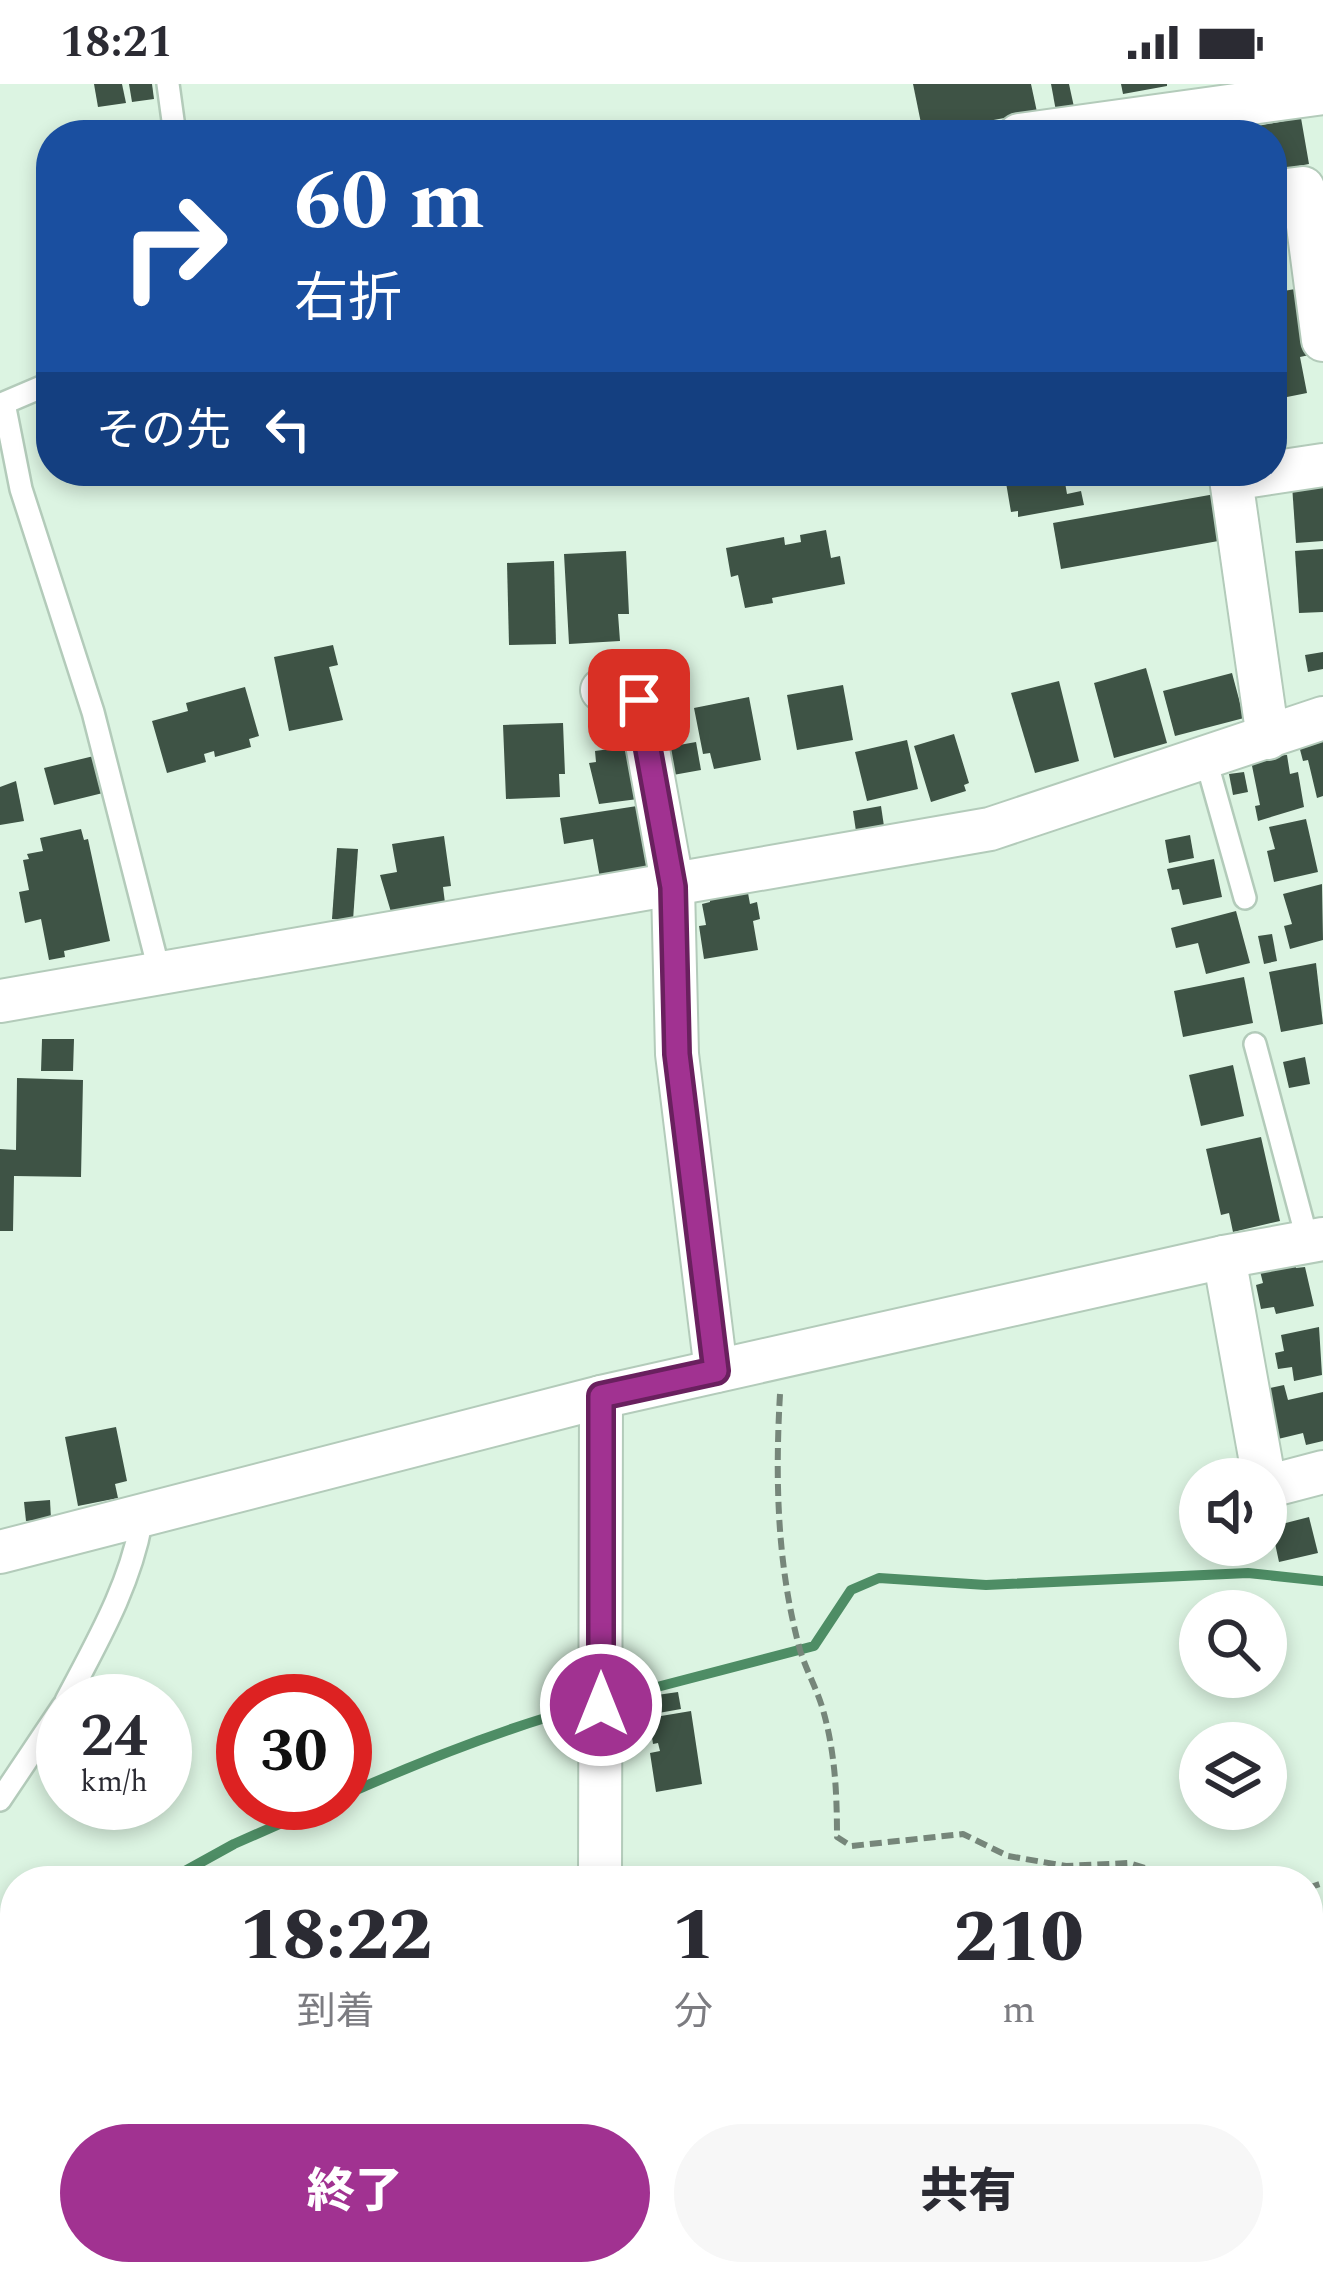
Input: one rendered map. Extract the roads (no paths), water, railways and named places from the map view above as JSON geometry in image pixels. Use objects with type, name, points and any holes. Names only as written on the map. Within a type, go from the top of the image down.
[{"type":"street","points":[[1125,120],[1323,93]]},
{"type":"street","points":[[1287,190],[1303,188],[1323,340]]},
{"type":"street","points":[[1287,469],[1323,465]]},
{"type":"street","points":[[1233,486],[1268,738]]},
{"type":"street","points":[[602,690],[639,700],[673,887],[677,1054],[716,1371]]},
{"type":"street","points":[[0,1000],[990,829],[1323,718]]},
{"type":"street","points":[[0,1552],[601,1396],[1316,1240]]},
{"type":"street","points":[[1224,1257],[1260,1458]]},
{"type":"street","points":[[600,1866],[601,1396]]},
{"type":"street","points":[[1287,1479],[1323,1472]]},
{"type":"lane","points":[[168,84],[173,120]]},
{"type":"lane","points":[[36,389],[4,403],[20,489],[93,712],[160,974]]},
{"type":"lane","points":[[1207,760],[1245,898]]},
{"type":"lane","points":[[1255,1044],[1316,1240]]},
{"type":"lane","points":[[79,1674],[121,1592],[136,1554],[142,1518]]},
{"type":"lane","points":[[0,1800],[36,1746]]},
{"type":"waterway","points":[[611,1699],[814,1646],[851,1590],[879,1578],[986,1585],[1248,1573],[1323,1581]]},
{"type":"waterway","points":[[372,1783],[467,1745],[593,1704]]},
{"type":"waterway","points":[[194,1866],[266,1830]]}]
